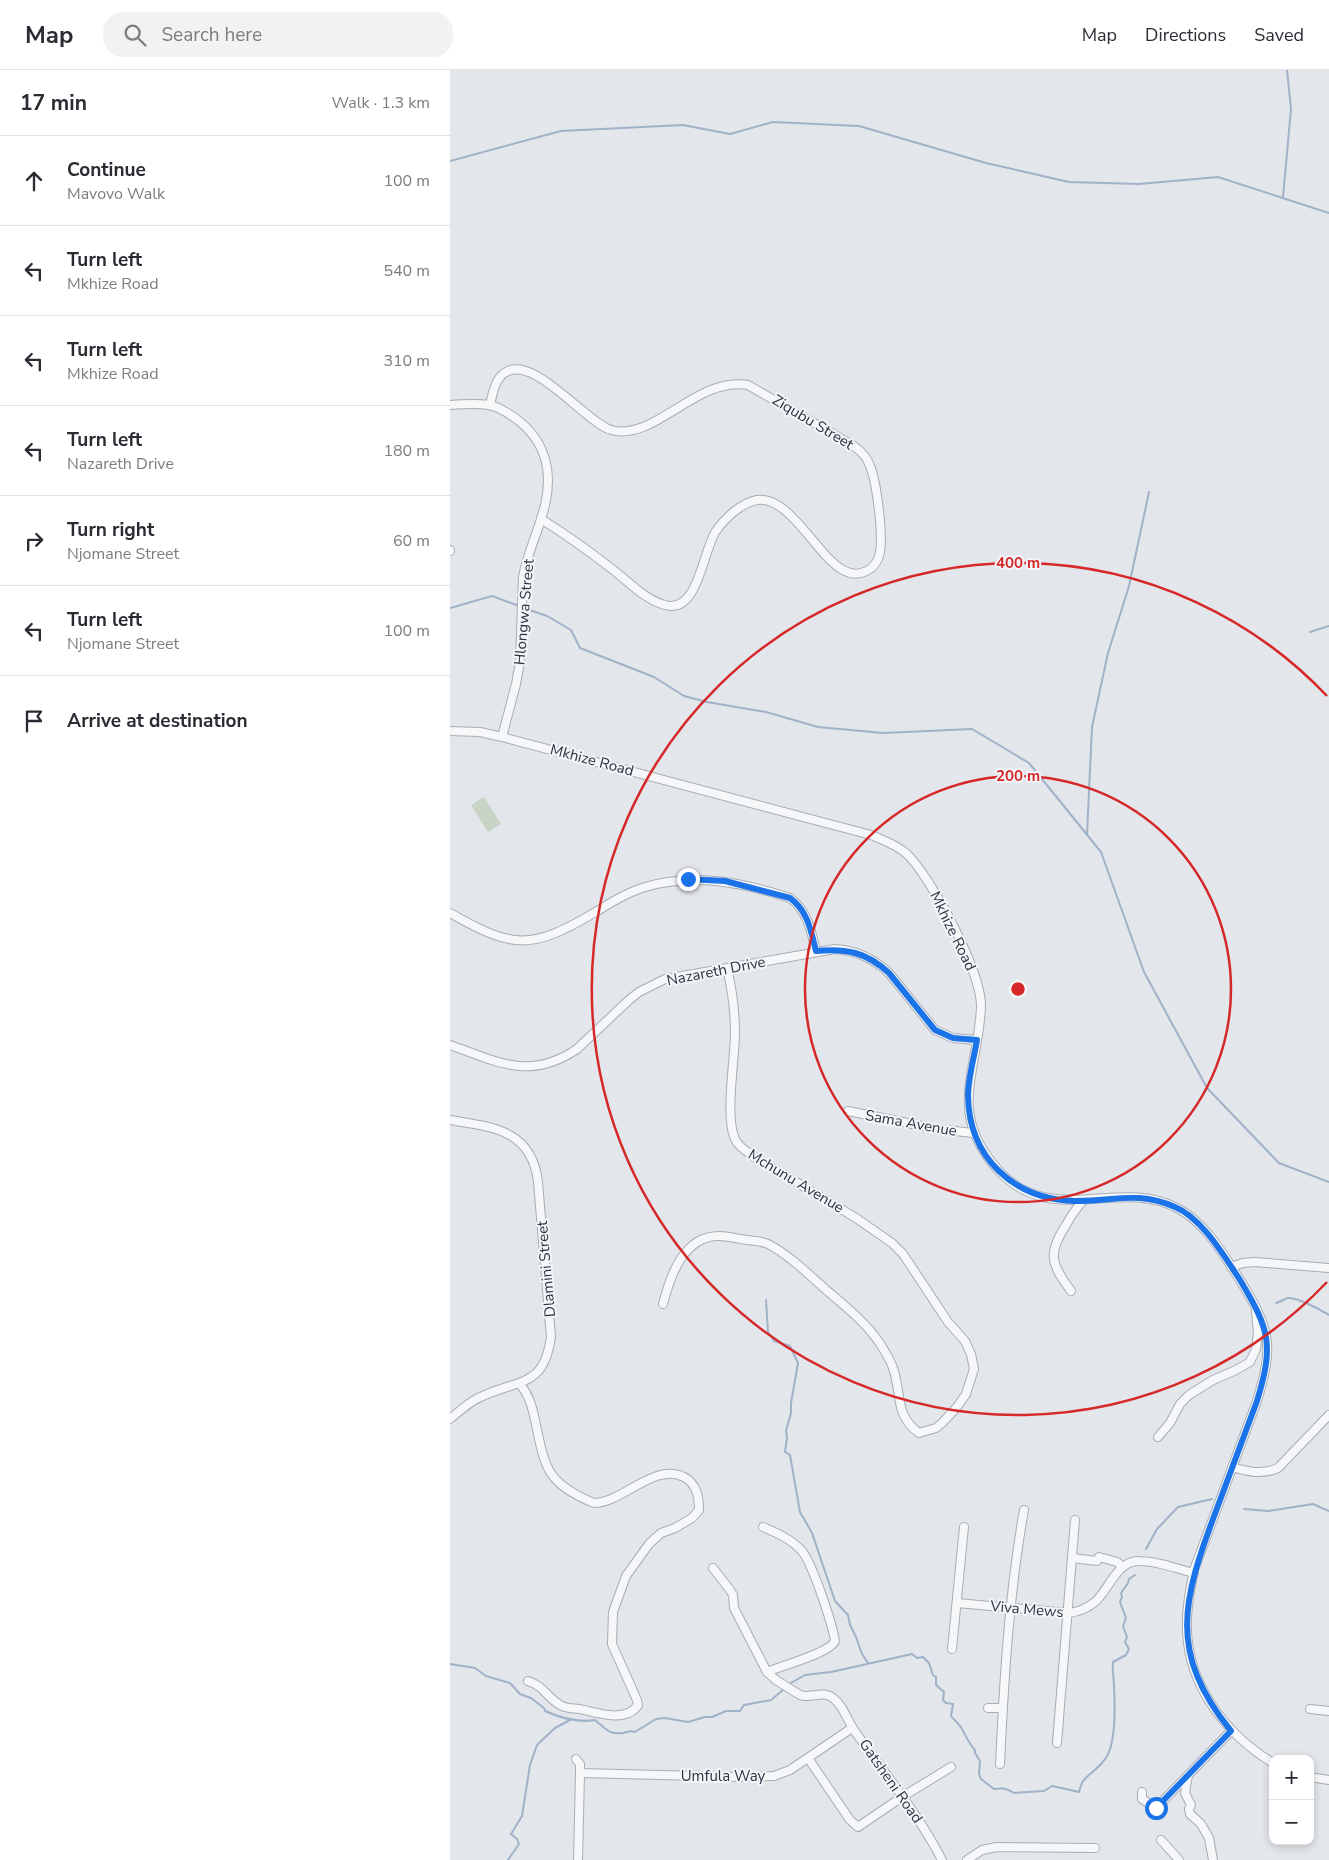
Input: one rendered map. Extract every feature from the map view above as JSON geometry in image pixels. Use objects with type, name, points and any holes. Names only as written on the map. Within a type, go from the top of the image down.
[{"type":"street","name":"Ziqubu Street","points":[[490,405],[496,383],[501,376],[509,370],[523,369],[540,377],[599,424],[612,430],[625,430],[652,422],[695,397],[720,386],[729,384],[748,385],[861,452],[870,466],[874,480],[879,515],[880,547],[877,562],[869,570],[863,573],[849,572],[836,564],[782,508],[771,501],[757,500],[744,506],[725,520],[711,541],[690,596],[679,604],[670,606],[647,596],[563,533],[541,519]]},
{"type":"street","name":"Hlongwa Street","points":[[450,405],[490,405],[504,411],[528,427],[544,454],[549,477],[541,519],[525,565],[520,662],[502,737]]},
{"type":"street","name":"Mkhize Road","points":[[450,731],[480,732],[502,737],[872,835],[905,852],[922,871],[971,963],[978,982],[981,1007],[968,1094],[969,1114],[973,1133],[985,1154],[1012,1184],[1030,1193],[1051,1199],[1084,1200],[1142,1197],[1177,1208],[1188,1215],[1205,1232],[1231,1267],[1256,1308],[1265,1329],[1268,1349],[1267,1364],[1257,1401],[1194,1573],[1187,1618],[1189,1650],[1202,1687],[1209,1700],[1231,1731],[1245,1744],[1269,1760]]},
{"type":"street","points":[[450,913],[479,930],[517,941],[529,941],[564,929],[610,903],[642,888],[688,879],[725,881],[773,892],[794,901],[805,914],[816,951]]},
{"type":"street","name":"Nazareth Drive","points":[[450,1045],[514,1066],[543,1065],[577,1049],[629,1000],[665,980],[816,951],[839,949],[865,956],[880,965],[889,973],[935,1030],[953,1038],[977,1040]]},
{"type":"street","name":"Mchunu Avenue","points":[[663,1304],[668,1285],[676,1267],[683,1255],[697,1243],[717,1236],[765,1242],[784,1254],[809,1275],[859,1318],[871,1332],[881,1345],[894,1369],[901,1410],[905,1421],[919,1433],[936,1428],[957,1408],[966,1394],[974,1369],[965,1341],[948,1322],[902,1254],[880,1233],[756,1158],[743,1149],[736,1141],[731,1111],[735,1034],[734,1009],[727,968]]},
{"type":"street","name":"Sama Avenue","points":[[848,1111],[937,1129],[973,1133]]},
{"type":"street","name":"Dlamini Street","points":[[450,1120],[494,1127],[514,1137],[527,1150],[536,1168],[551,1337],[548,1356],[542,1366],[532,1376],[520,1384],[476,1399],[450,1419]]},
{"type":"street","points":[[1071,1292],[1058,1271],[1053,1254],[1057,1238],[1075,1210],[1084,1200]]},
{"type":"street","points":[[1231,1267],[1255,1262],[1329,1268]]},
{"type":"street","points":[[1158,1437],[1170,1423],[1180,1404],[1189,1395],[1213,1380],[1250,1362],[1256,1349],[1258,1332],[1256,1308]]},
{"type":"street","points":[[520,1384],[526,1391],[532,1404],[539,1441],[547,1467],[551,1476],[566,1490],[594,1503],[599,1503],[608,1501],[669,1472],[690,1481],[695,1488],[699,1510],[692,1518],[661,1533],[648,1544],[626,1576],[613,1612],[612,1644],[637,1700],[638,1706],[635,1710],[622,1714],[602,1716],[563,1706],[550,1698],[538,1684],[528,1681]]},
{"type":"street","points":[[1232,1467],[1253,1473],[1278,1468],[1329,1415]]},
{"type":"street","points":[[1000,1764],[1002,1708],[1011,1608],[1024,1510]]},
{"type":"street","points":[[1057,1743],[1075,1520]]},
{"type":"street","points":[[713,1568],[733,1595],[734,1608],[767,1672],[832,1647],[835,1641],[814,1575],[802,1552],[786,1537],[763,1527]]},
{"type":"street","points":[[952,1649],[964,1527]]},
{"type":"street","points":[[1072,1558],[1097,1561],[1099,1557],[1106,1557],[1123,1567],[1133,1561],[1140,1561],[1194,1573]]},
{"type":"street","name":"Viva Mews","points":[[957,1603],[1068,1613],[1078,1612],[1094,1603],[1123,1567]]},
{"type":"street","name":"Gatsheni Road","points":[[767,1672],[800,1695],[823,1694],[832,1697],[838,1703],[852,1728],[928,1834],[942,1860]]},
{"type":"street","points":[[988,1708],[1002,1708]]},
{"type":"street","points":[[1310,1708],[1329,1711]]},
{"type":"street","points":[[1058,1725],[1068,1726]]},
{"type":"street","name":"Umfula Way","points":[[580,1773],[767,1777],[790,1770],[852,1728]]},
{"type":"street","points":[[1142,1792],[1142,1799],[1156,1808],[1231,1731]]},
{"type":"street","points":[[808,1758],[850,1820],[858,1827],[951,1767]]},
{"type":"street","points":[[576,1759],[580,1764],[578,1860]]},
{"type":"street","points":[[1188,1775],[1185,1793],[1191,1805],[1189,1808],[1190,1814],[1201,1824],[1209,1838],[1213,1860]]},
{"type":"street","points":[[1314,1778],[1329,1780]]},
{"type":"street","points":[[1160,1840],[1179,1860]]},
{"type":"street","points":[[967,1860],[982,1850],[997,1847],[1095,1848]]},
{"type":"green space","points":[[484,797],[501,824],[488,832],[471,805]]},
{"type":"waterway","points":[[1283,197],[1291,109],[1287,70]]},
{"type":"waterway","points":[[450,161],[561,131],[683,125],[730,134],[773,122],[859,126],[986,163],[1069,182],[1139,184],[1218,177],[1329,213]]},
{"type":"waterway","points":[[1087,835],[1092,727],[1108,653],[1129,586],[1149,492]]},
{"type":"waterway","points":[[450,608],[492,596],[519,606]]},
{"type":"waterway","points":[[524,608],[547,616],[571,630],[580,648],[654,677],[684,696],[766,712],[818,727],[883,733],[972,729],[1029,763],[1101,852],[1144,972],[1207,1088],[1279,1163],[1329,1182]]},
{"type":"waterway","points":[[1310,632],[1329,626]]},
{"type":"waterway","points":[[1276,1303],[1292,1298],[1309,1304],[1329,1315]]},
{"type":"waterway","points":[[766,1300],[768,1332],[774,1341],[790,1346],[798,1363],[791,1413],[786,1431],[785,1452],[790,1455],[800,1512],[812,1533],[835,1601],[848,1615],[862,1654],[868,1663]]},
{"type":"waterway","points":[[1146,1549],[1157,1529],[1178,1507],[1212,1499]]},
{"type":"waterway","points":[[1244,1509],[1268,1511],[1313,1504],[1329,1511]]},
{"type":"waterway","points":[[789,1684],[805,1675],[831,1672],[912,1654],[917,1658],[923,1657],[929,1663],[933,1675],[936,1677],[936,1685],[944,1692],[943,1700],[946,1703],[953,1704],[951,1716],[961,1727],[975,1750],[980,1761],[979,1774],[981,1779],[994,1789],[1004,1789],[1014,1793],[1044,1791],[1052,1786],[1079,1792],[1083,1781],[1104,1761],[1111,1745],[1115,1710],[1113,1662],[1126,1655],[1129,1649],[1125,1642],[1127,1637],[1123,1626],[1126,1618],[1120,1602],[1121,1593],[1129,1579],[1135,1575]]},
{"type":"waterway","points":[[450,1664],[475,1668],[486,1676],[510,1683],[520,1694],[531,1698],[551,1714],[575,1720],[595,1720],[614,1733],[635,1732],[656,1719],[665,1718],[688,1722],[712,1717],[726,1711],[740,1711],[744,1705],[771,1700],[784,1689]]},
{"type":"waterway","points":[[508,1860],[519,1844],[517,1839],[511,1834],[522,1816],[530,1765],[537,1745],[555,1728],[570,1720]]},
{"type":"route","points":[[688,879],[725,881],[773,892],[790,898],[798,904],[805,914],[816,951],[835,949],[849,951],[865,956],[880,965],[889,973],[935,1030],[953,1038],[977,1040],[968,1094],[969,1114],[973,1133],[985,1154],[1012,1184],[1030,1193],[1051,1199],[1076,1201],[1142,1197],[1177,1208],[1188,1215],[1217,1246],[1259,1313],[1265,1329],[1268,1349],[1264,1380],[1194,1570],[1187,1618],[1189,1650],[1202,1687],[1219,1716],[1231,1731],[1156,1808]]}]
